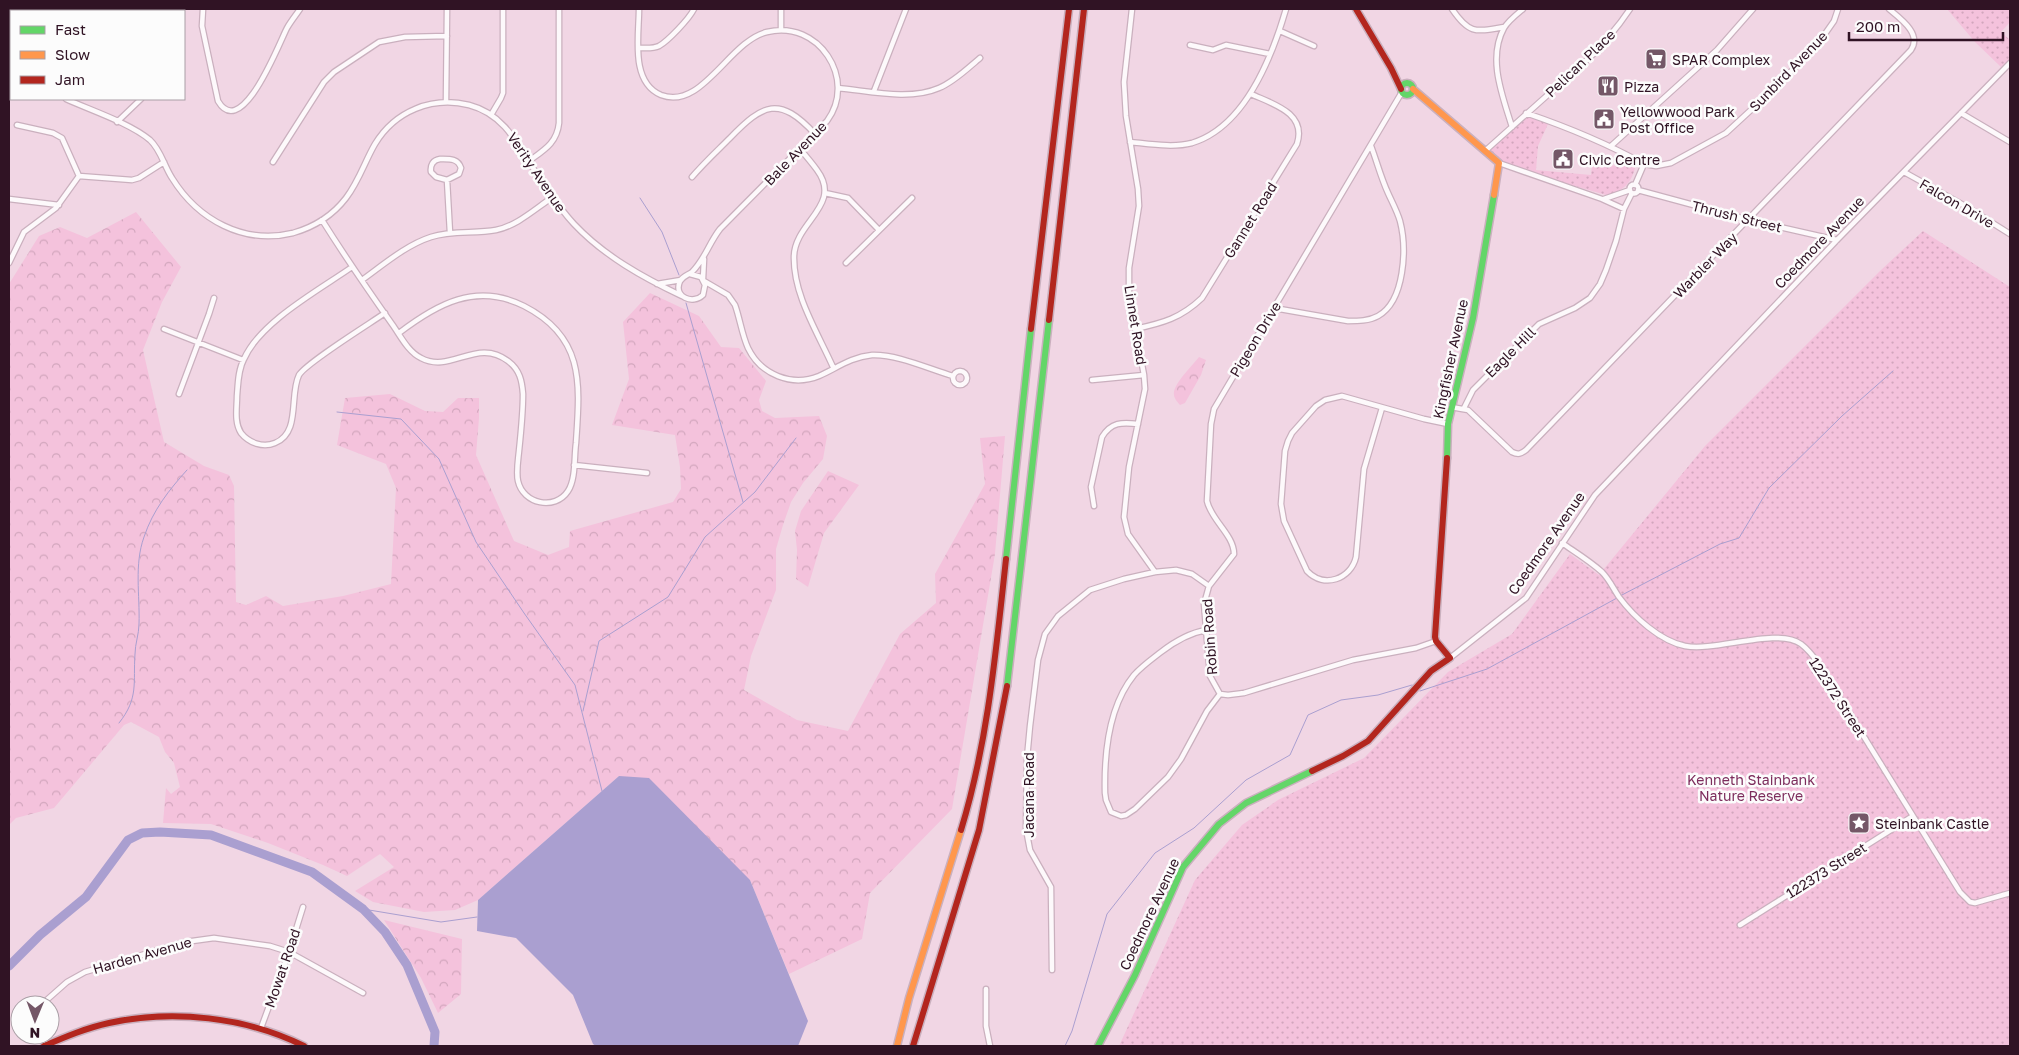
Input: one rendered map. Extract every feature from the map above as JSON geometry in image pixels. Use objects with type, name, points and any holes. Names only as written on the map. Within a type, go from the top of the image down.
[{"type":"main road","points":[[897,1046],[972,790],[991,696],[1035,290],[1069,9]]},
{"type":"main road","points":[[913,1046],[979,830],[1005,704],[1084,9]]},
{"type":"main road","points":[[1356,9],[1372,38],[1396,74],[1404,93]]},
{"type":"main road","points":[[1396,74],[1499,163]]},
{"type":"main road","points":[[1404,93],[1403,85],[1407,83]]},
{"type":"main road","points":[[1404,93],[1412,93],[1413,89]]},
{"type":"main road","points":[[1404,93],[1421,97]]},
{"type":"main road","name":"Kingfisher Avenue","points":[[1436,641],[1435,620],[1444,517],[1448,424],[1473,318],[1499,163]]},
{"type":"main road","points":[[1436,641],[1450,658]]},
{"type":"main road","name":"Coedmore Avenue","points":[[1098,1046],[1135,975],[1183,867],[1219,824],[1246,803],[1368,742],[1430,671],[1450,658]]},
{"type":"main road","points":[[46,1046],[106,1023],[150,1016],[180,1016],[262,1028],[302,1046]]},
{"type":"street","points":[[203,9],[202,26],[218,101],[224,109],[229,110],[240,106],[252,97],[287,28],[300,9]]},
{"type":"street","points":[[446,9],[446,102]]},
{"type":"street","points":[[491,115],[502,98],[503,93],[503,9]]},
{"type":"street","points":[[529,161],[554,141],[558,130],[559,9]]},
{"type":"street","name":"Bale Avenue","points":[[639,9],[640,70],[647,84],[661,95],[679,98],[696,90],[751,38],[768,31],[781,30],[809,37],[822,48],[834,67],[838,88],[836,102],[830,117],[720,229],[712,240],[704,259],[690,274]]},
{"type":"street","points":[[639,48],[651,48],[661,45],[689,17],[694,9]]},
{"type":"street","points":[[781,9],[781,30]]},
{"type":"street","points":[[874,92],[906,9]]},
{"type":"street","name":"Linnet Road","points":[[1132,9],[1124,82],[1126,116],[1139,206],[1129,268],[1129,295],[1145,389],[1129,467],[1124,517],[1128,534],[1155,572]]},
{"type":"street","points":[[1130,142],[1177,145],[1199,140],[1221,127],[1251,94],[1280,31],[1286,9]]},
{"type":"street","points":[[1452,9],[1462,23],[1470,30],[1483,31],[1504,27]]},
{"type":"street","points":[[1512,127],[1497,70],[1498,47],[1504,27],[1523,9]]},
{"type":"street","name":"Pelican Place","points":[[1486,151],[1598,50],[1630,9]]},
{"type":"street","points":[[1611,146],[1717,50],[1753,9]]},
{"type":"street","name":"Sunbird Avenue","points":[[1644,164],[1656,166],[1671,163],[1726,133],[1777,86],[1820,41],[1838,9]]},
{"type":"street","name":"Warbler Way","points":[[1464,408],[1512,452],[1516,454],[1521,453],[1749,220],[1913,48],[1915,40],[1912,32],[1891,9]]},
{"type":"street","points":[[1280,31],[1314,46]]},
{"type":"street","points":[[273,162],[324,82],[334,72],[385,40],[421,36],[447,36]]},
{"type":"street","points":[[1190,45],[1213,50],[1226,45],[1270,54]]},
{"type":"street","points":[[838,88],[915,94],[933,90],[947,84],[980,58]]},
{"type":"street","name":"Coedmore Avenue","points":[[1450,658],[1526,598],[1595,494],[2010,62]]},
{"type":"street","name":"Pigeon Drive","points":[[1209,586],[1231,559],[1234,549],[1211,513],[1207,501],[1212,416],[1274,308],[1404,93]]},
{"type":"street","name":"Gannet Road","points":[[1135,329],[1172,319],[1185,313],[1202,298],[1296,144],[1298,126],[1292,115],[1251,94]]},
{"type":"street","name":"Verity Avenue","points":[[68,100],[118,122],[149,139],[180,190],[210,219],[233,231],[257,235],[281,235],[307,228],[331,213],[353,188],[375,144],[395,120],[421,105],[446,102],[472,106],[491,115],[506,127],[553,197],[584,234],[623,264],[656,284],[682,296]]},
{"type":"street","points":[[118,122],[140,100]]},
{"type":"street","points":[[692,177],[748,120],[766,110],[776,109],[790,113],[802,121],[815,134]]},
{"type":"street","points":[[1961,112],[2010,142]]},
{"type":"street","points":[[1499,163],[1602,199],[1624,209],[1631,192],[1631,186],[1635,184],[1644,164],[1611,146],[1559,124],[1526,113]]},
{"type":"street","points":[[17,126],[53,133],[62,138],[79,176]]},
{"type":"street","points":[[1274,308],[1348,321],[1360,321],[1376,318],[1382,314],[1394,297],[1402,278],[1402,230],[1371,146]]},
{"type":"street","points":[[800,149],[818,171],[825,194],[818,212],[797,239],[794,257],[800,291],[833,368]]},
{"type":"street","points":[[452,159],[460,165],[459,174],[447,180],[436,177],[431,172],[431,165],[436,160],[452,159]]},
{"type":"street","points":[[79,176],[132,180],[164,162]]},
{"type":"street","name":"Falcon Drive","points":[[1904,172],[1967,207],[2010,234]]},
{"type":"street","points":[[9,264],[24,232],[48,216],[59,205],[79,176]]},
{"type":"street","points":[[447,180],[450,233]]},
{"type":"street","points":[[1602,199],[1638,190],[1635,184]]},
{"type":"street","name":"Thrush Street","points":[[1638,190],[1749,220],[1837,240]]},
{"type":"street","points":[[825,194],[840,195],[848,198],[879,230]]},
{"type":"street","points":[[362,280],[398,254],[423,240],[450,233],[503,228],[516,222],[553,197]]},
{"type":"street","points":[[846,263],[912,198]]},
{"type":"street","points":[[9,199],[59,205]]},
{"type":"street","name":"Eagle Hill","points":[[1464,408],[1474,390],[1539,324],[1575,308],[1590,298],[1600,284],[1606,270],[1616,242],[1624,209]]},
{"type":"street","points":[[322,220],[384,313],[398,332],[416,355],[429,361],[438,362],[479,352],[488,352],[497,355],[514,366],[522,382],[523,394],[517,478],[520,489],[530,499],[543,503],[556,501],[562,497],[570,488],[574,465],[579,403],[578,376],[570,352],[556,331],[545,320],[515,302],[485,296],[454,300],[432,309],[398,332]]},
{"type":"street","name":"Bale Avenue","points":[[704,259],[704,280]]},
{"type":"street","points":[[352,266],[268,325],[251,345],[243,360],[238,380],[236,416],[238,428],[250,441],[260,444],[276,443],[284,437],[289,431],[292,419],[294,388],[301,372],[384,313]]},
{"type":"street","points":[[656,284],[681,280],[690,274],[697,275],[728,295],[735,305],[746,342],[753,357],[762,367],[779,378],[800,380],[821,375],[859,357],[873,355],[889,356],[953,376]]},
{"type":"street","points":[[681,280],[679,286],[682,296],[688,300],[695,300],[701,297],[705,292],[704,280]]},
{"type":"street","points":[[705,292],[720,290]]},
{"type":"street","points":[[179,394],[214,298]]},
{"type":"street","points":[[164,330],[243,360]]},
{"type":"street","points":[[1092,380],[1144,375]]},
{"type":"street","points":[[1382,408],[1364,470],[1354,567],[1349,573],[1332,580],[1313,578],[1307,572],[1281,514],[1285,451],[1292,433],[1316,406],[1334,396],[1357,399],[1382,408],[1448,424]]},
{"type":"street","points":[[1451,407],[1464,408]]},
{"type":"street","points":[[1094,506],[1091,487],[1102,437],[1106,430],[1118,423],[1138,424]]},
{"type":"street","points":[[574,465],[647,473]]},
{"type":"street","name":"122372 Street","points":[[1562,543],[1600,571],[1636,616],[1657,633],[1672,641],[1685,646],[1701,647],[1769,638],[1787,639],[1800,643],[1819,664],[1956,885],[1970,902],[1980,902],[2010,893]]},
{"type":"street","name":"Robin Road","points":[[1041,646],[1046,634],[1058,616],[1090,590],[1124,579],[1168,570],[1192,574],[1209,586],[1204,604],[1210,676],[1220,694],[1244,694],[1352,660],[1416,648],[1436,641]]},
{"type":"street","points":[[1206,630],[1191,634],[1164,650],[1134,675],[1124,691],[1110,722],[1108,736],[1105,793],[1111,812],[1121,816],[1130,813],[1168,777],[1181,759],[1207,711],[1220,694]]},
{"type":"street","name":"Jacana Road","points":[[1041,646],[1027,758],[1026,829],[1030,850],[1051,887],[1052,970]]},
{"type":"street","name":"122373 Street","points":[[1740,925],[1913,816]]},
{"type":"street","name":"Mowat Road","points":[[262,1028],[303,907]]},
{"type":"street","name":"Harden Avenue","points":[[52,995],[67,982],[85,972],[196,939],[214,938],[270,946],[289,952],[363,993]]},
{"type":"street","points":[[986,989],[986,1026],[990,1046]]},
{"type":"green space","points":[[1947,9],[2010,9],[2010,22],[2001,32],[2010,40],[2010,59],[2001,67],[1975,42]]},
{"type":"green space","points":[[1529,115],[1548,124],[1538,146],[1536,170],[1591,175],[1593,157],[1617,167],[1625,159],[1636,165],[1629,182],[1622,189],[1606,195],[1502,165],[1489,152]]},
{"type":"green space","points":[[136,212],[181,267],[162,302],[143,350],[164,442],[204,466],[229,475],[234,486],[236,602],[246,605],[266,596],[283,606],[343,596],[391,584],[396,488],[386,464],[337,445],[345,398],[390,394],[425,411],[443,412],[458,398],[479,398],[476,455],[514,541],[548,555],[569,547],[570,531],[673,502],[681,489],[675,435],[612,425],[629,379],[623,322],[650,293],[699,316],[721,347],[739,348],[766,381],[759,400],[762,411],[775,418],[819,416],[827,436],[823,459],[803,483],[791,502],[783,525],[776,549],[776,590],[751,656],[744,690],[797,720],[848,731],[900,634],[936,603],[935,574],[985,484],[980,438],[1005,436],[995,554],[952,809],[870,893],[862,939],[789,974],[750,880],[619,776],[478,900],[455,910],[424,912],[373,902],[355,891],[394,867],[380,854],[347,876],[268,843],[211,824],[163,823],[166,788],[171,794],[180,787],[174,763],[165,752],[159,737],[131,722],[124,725],[54,808],[16,818],[9,825],[9,284],[39,236],[60,227],[87,238]]},
{"type":"green space","name":"Kenneth Stainbank Nature Reserve","points":[[1923,231],[2010,287],[2010,1046],[1119,1046],[1195,880],[1242,825],[1278,800],[1364,758],[1448,672],[1512,634],[1570,554],[1599,575],[1705,446],[1881,270]]},
{"type":"green space","points":[[1199,357],[1206,360],[1201,375],[1185,403],[1180,405],[1175,398],[1174,391],[1179,381]]},
{"type":"green space","points":[[828,471],[859,485],[824,533],[808,587],[796,579],[797,550],[795,531],[801,511]]},
{"type":"green space","points":[[384,920],[462,939],[461,994],[438,1013],[421,978]]},
{"type":"shaded area","points":[[619,776],[649,778],[750,880],[808,1021],[798,1046],[596,1046],[593,1044],[573,995],[516,938],[477,931],[478,900]]},
{"type":"waterway","points":[[640,198],[662,232],[679,275]]},
{"type":"waterway","points":[[686,303],[743,502]]},
{"type":"waterway","points":[[1620,596],[1720,544],[1739,538],[1769,488],[1842,416],[1893,371]]},
{"type":"waterway","points":[[337,412],[401,419],[439,459],[476,542],[575,685],[602,791]]},
{"type":"waterway","points":[[583,711],[599,641],[668,597],[705,537],[755,492],[796,438]]},
{"type":"waterway","points":[[119,723],[130,706],[134,690],[135,650],[139,628],[138,569],[141,548],[157,509],[187,470]]},
{"type":"waterway","points":[[1420,691],[1487,669],[1617,598]]},
{"type":"waterway","points":[[1065,1046],[1072,1031],[1107,914],[1155,853],[1194,828],[1246,780],[1290,755],[1308,715],[1341,700],[1378,695],[1412,685]]},
{"type":"waterway","points":[[9,966],[40,935],[86,897],[128,840],[142,833],[160,832],[211,835],[312,872],[363,909],[385,932],[407,965],[435,1032],[434,1046]]},
{"type":"waterway","points":[[363,909],[441,922],[477,917]]},
{"type":"traffic: fast","points":[[1407,83],[1413,89],[1407,95],[1401,89],[1407,83]]},
{"type":"traffic: fast","points":[[1447,458],[1448,424],[1473,318],[1494,195]]},
{"type":"traffic: fast","points":[[1007,686],[1049,320]]},
{"type":"traffic: fast","points":[[1006,559],[1031,329]]},
{"type":"traffic: fast","points":[[1098,1046],[1135,975],[1183,867],[1219,824],[1246,803],[1312,771]]},
{"type":"traffic: slow","points":[[1413,89],[1499,163],[1494,195]]},
{"type":"traffic: slow","points":[[897,1046],[909,998],[961,830]]},
{"type":"traffic: jam","points":[[1031,329],[1069,9]]},
{"type":"traffic: jam","points":[[1049,320],[1084,9]]},
{"type":"traffic: jam","points":[[1356,9],[1391,68],[1401,89]]},
{"type":"traffic: jam","points":[[1312,771],[1368,741],[1431,671],[1450,658],[1436,641],[1435,637],[1447,458]]},
{"type":"traffic: jam","points":[[961,830],[978,763],[990,696],[1006,559]]},
{"type":"traffic: jam","points":[[913,1046],[979,830],[1007,686]]},
{"type":"traffic: jam","points":[[44,1046],[84,1030],[109,1023],[133,1019],[184,1016],[234,1022],[282,1036],[304,1046]]},
{"type":"place","name":"SPAR Complex","points":[[1656,59]]},
{"type":"place","name":"Pizza","points":[[1608,86]]},
{"type":"place","name":"Yellowwood Park Post Office","points":[[1604,119]]},
{"type":"place","name":"Civic Centre","points":[[1563,159]]},
{"type":"place","name":"Steinbank Castle","points":[[1859,823]]}]
